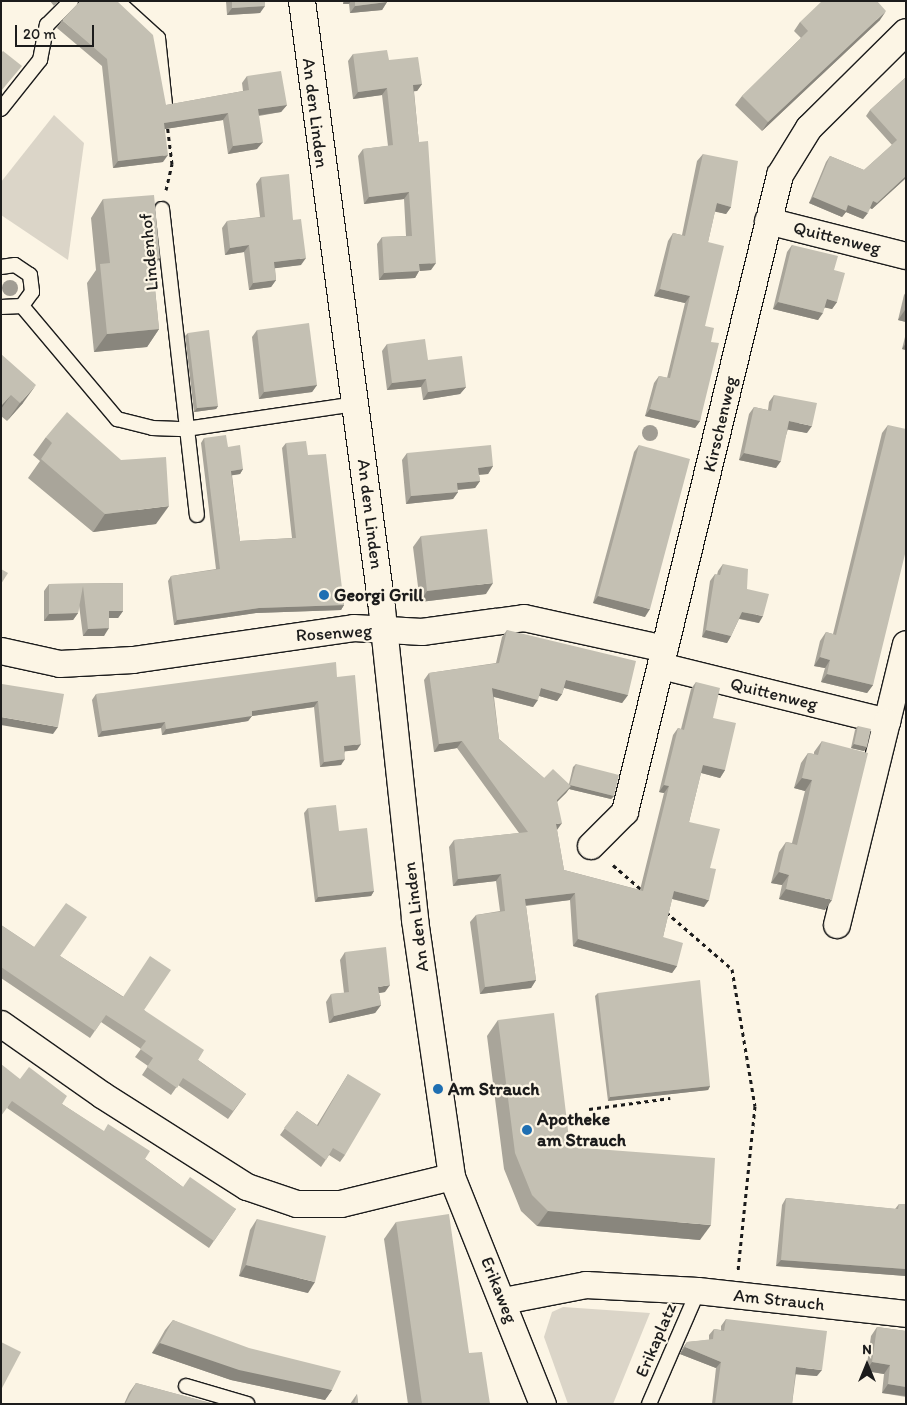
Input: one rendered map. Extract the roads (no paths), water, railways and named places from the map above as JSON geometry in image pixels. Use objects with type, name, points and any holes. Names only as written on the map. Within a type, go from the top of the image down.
[{"type":"street","name":"An den Linden","points":[[302,1],[384,630],[415,920],[452,1177]]},
{"type":"street","name":"Kirschenweg","points":[[591,846],[625,812],[780,175],[809,128],[906,32]]},
{"type":"street","name":"Quittenweg","points":[[768,221],[906,256]]},
{"type":"street","name":"Rosenweg","points":[[1,651],[60,664],[133,660],[354,628],[422,632],[540,619],[663,657]]},
{"type":"street","points":[[837,925],[906,644]]},
{"type":"street","name":"Quittenweg","points":[[663,657],[887,722]]},
{"type":"street","points":[[1,1024],[102,1095],[247,1186],[298,1204],[341,1204],[452,1177]]},
{"type":"street","name":"Erikaweg","points":[[452,1177],[504,1300],[543,1404]]},
{"type":"street","name":"Am Strauch","points":[[504,1300],[586,1285],[698,1291],[906,1314]]},
{"type":"lane","points":[[1,109],[40,60],[47,25],[71,1]]},
{"type":"lane","points":[[117,1],[158,38],[165,105]]},
{"type":"lane","name":"Lindenhof","points":[[162,209],[197,514]]},
{"type":"lane","points":[[1,267],[15,265],[30,275],[32,292],[22,306]]},
{"type":"lane","points":[[22,306],[117,419],[152,428],[186,429],[356,404]]},
{"type":"lane","points":[[1,307],[22,306]]},
{"type":"lane","name":"Erikaplatz","points":[[649,1404],[698,1291]]},
{"type":"lane","points":[[186,1386],[247,1404]]},
{"type":"place","name":"Georgi Grill","points":[[324,595]]},
{"type":"place","name":"Am Strauch","points":[[438,1089]]},
{"type":"place","name":"Apotheke am Strauch","points":[[527,1130]]}]
